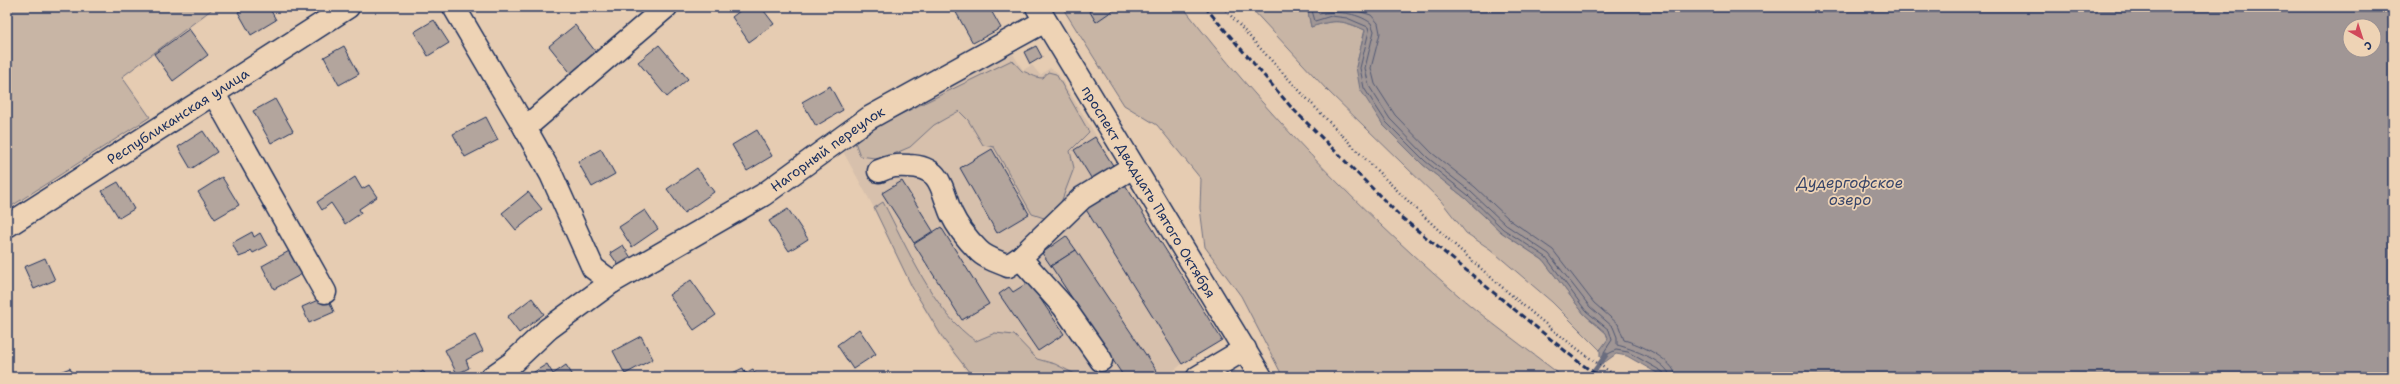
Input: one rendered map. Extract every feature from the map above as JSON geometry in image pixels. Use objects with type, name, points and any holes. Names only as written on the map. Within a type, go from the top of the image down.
[{"type":"street","name":"Республиканская улица","points":[[7,226],[348,7]]},
{"type":"street","points":[[454,7],[551,174],[593,268],[612,282]]},
{"type":"street","points":[[525,128],[666,7]]},
{"type":"street","name":"проспект Двадцать Пятого Октября","points":[[1041,14],[1261,377]]},
{"type":"street","name":"Нагорный переулок","points":[[492,377],[512,363],[548,329],[612,282],[763,195],[869,118],[1041,14]]},
{"type":"street","points":[[214,94],[325,292]]},
{"type":"street","points":[[879,171],[891,165],[922,166],[934,174],[942,186],[951,214],[980,252],[1008,266],[1020,258],[1082,198],[1133,167]]},
{"type":"street","points":[[1020,258],[1064,308],[1101,360]]},
{"type":"street","points":[[1198,377],[1245,349]]},
{"type":"path","points":[[1223,7],[1297,90],[1427,221],[1541,321],[1618,377]]},
{"type":"shaded area","points":[[7,7],[215,7],[122,77],[150,117],[7,209]]},
{"type":"shaded area","points":[[1062,7],[1183,7],[1213,45],[1277,119],[1344,189],[1415,257],[1465,301],[1563,377],[1283,377],[1241,296],[1205,247],[1200,208],[1201,179],[1157,125],[1124,105]]},
{"type":"shaded area","points":[[1250,7],[1307,7],[1311,27],[1338,22],[1350,24],[1365,30],[1356,67],[1383,125],[1422,164],[1465,198],[1501,232],[1543,260],[1584,314],[1606,333],[1609,339],[1600,350],[1552,302],[1490,249],[1466,233],[1441,201],[1327,90]]},
{"type":"shaded area","points":[[1013,54],[1023,70],[1032,65],[1040,75],[1050,68],[1057,72],[1222,340],[1182,364],[1166,377],[972,377],[943,341],[912,288],[874,208],[841,148],[885,119]]},
{"type":"shaded area","points":[[1012,60],[1022,71],[1037,77],[1043,78],[1048,72],[1056,74],[1089,132],[1070,151],[1074,168],[1060,205],[1044,218],[1032,214],[994,147],[983,145],[968,120],[959,111],[934,125],[910,147],[882,159],[860,156],[855,142],[883,123]]},
{"type":"shaded area","points":[[883,202],[923,278],[947,314],[961,329],[976,341],[995,333],[1014,335],[1037,359],[1055,364],[1081,377],[973,377],[944,340],[912,287],[874,208]]},
{"type":"water","name":"Дудергофское озеро","points":[[1307,7],[2393,7],[2393,377],[1664,377],[1627,356],[1616,354],[1605,362],[1600,357],[1600,350],[1608,339],[1606,333],[1584,314],[1543,260],[1501,232],[1465,198],[1422,164],[1383,125],[1360,89],[1356,67],[1365,30],[1350,24],[1339,22],[1311,27]]},
{"type":"building","points":[[246,7],[269,7],[276,20],[251,35],[238,12]]},
{"type":"building","points":[[745,7],[761,7],[774,24],[749,42],[732,17]]},
{"type":"building","points":[[953,7],[989,7],[1001,28],[973,43]]},
{"type":"building","points":[[1087,7],[1113,7],[1115,9],[1096,22]]},
{"type":"building","points":[[434,20],[449,43],[428,56],[414,32]]},
{"type":"building","points":[[575,25],[599,56],[573,76],[549,46]]},
{"type":"building","points":[[189,29],[208,55],[173,81],[154,54]]},
{"type":"building","points":[[659,45],[688,79],[667,97],[638,62]]},
{"type":"building","points":[[344,46],[359,74],[339,85],[324,57]]},
{"type":"building","points":[[1036,46],[1042,57],[1030,64],[1024,52]]},
{"type":"building","points":[[830,86],[843,110],[816,126],[802,102]]},
{"type":"building","points":[[275,99],[293,131],[271,143],[253,111]]},
{"type":"building","points":[[486,117],[498,140],[465,157],[453,134]]},
{"type":"building","points":[[757,130],[772,156],[747,171],[732,145]]},
{"type":"building","points":[[203,131],[217,152],[191,169],[178,147]]},
{"type":"building","points":[[1095,137],[1114,167],[1093,181],[1074,150]]},
{"type":"building","points":[[601,149],[615,174],[592,187],[578,162]]},
{"type":"building","points":[[992,149],[1029,214],[997,233],[960,168]]},
{"type":"building","points":[[697,168],[714,192],[684,213],[667,189]]},
{"type":"building","points":[[222,177],[239,205],[215,219],[198,192]]},
{"type":"building","points":[[355,177],[362,189],[369,185],[377,197],[359,209],[361,213],[345,224],[331,203],[322,210],[317,202]]},
{"type":"building","points":[[902,181],[933,231],[914,243],[882,193]]},
{"type":"building","points":[[118,182],[134,209],[119,218],[102,191]]},
{"type":"building","points":[[1124,183],[1222,340],[1182,364],[1085,208]]},
{"type":"building","points":[[528,192],[542,209],[516,230],[502,213]]},
{"type":"building","points":[[788,209],[808,239],[789,251],[769,221]]},
{"type":"building","points":[[645,210],[658,229],[632,247],[619,227]]},
{"type":"building","points":[[941,227],[989,304],[962,320],[914,244]]},
{"type":"building","points":[[252,232],[254,237],[260,233],[267,246],[253,253],[251,250],[247,254],[239,257],[232,243]]},
{"type":"building","points":[[1066,236],[1076,250],[1051,266],[1042,253]]},
{"type":"building","points":[[623,245],[631,258],[619,266],[610,253]]},
{"type":"building","points":[[291,250],[304,273],[274,289],[262,266]]},
{"type":"building","points":[[1076,250],[1158,373],[1152,377],[1124,377],[1051,266]]},
{"type":"building","points":[[45,258],[55,280],[34,289],[24,267]]},
{"type":"building","points":[[691,280],[716,315],[694,330],[669,295]]},
{"type":"building","points":[[1029,282],[1064,334],[1038,351],[999,294],[1009,287],[1013,292]]},
{"type":"building","points":[[327,296],[334,312],[309,323],[302,307]]},
{"type":"building","points":[[532,298],[544,314],[519,333],[507,317]]},
{"type":"building","points":[[859,329],[876,354],[853,369],[837,345]]},
{"type":"building","points":[[475,335],[483,351],[466,360],[469,368],[457,374],[445,350]]},
{"type":"building","points":[[641,336],[653,359],[625,374],[613,351]]},
{"type":"building","points":[[547,364],[553,374],[566,365],[574,377],[526,377]]},
{"type":"building","points":[[70,368],[74,377],[47,377]]},
{"type":"building","points":[[743,368],[745,373],[753,369],[757,377],[724,377]]},
{"type":"building","points":[[423,371],[428,377],[415,377]]},
{"type":"waterway","points":[[1590,377],[1606,355]]},
{"type":"railway","points":[[1205,7],[1291,107],[1401,217],[1580,363],[1600,377]]}]
